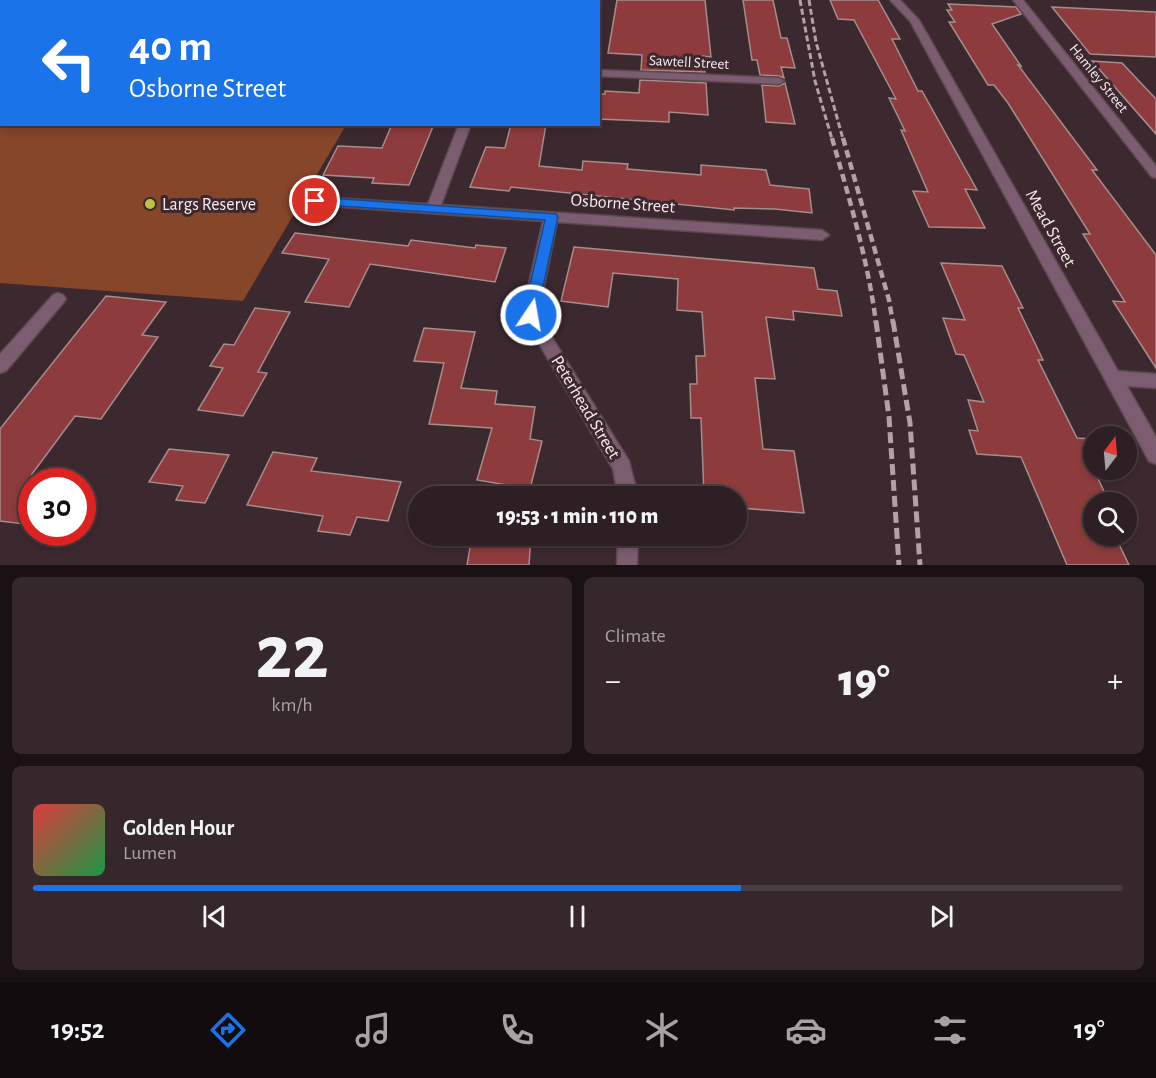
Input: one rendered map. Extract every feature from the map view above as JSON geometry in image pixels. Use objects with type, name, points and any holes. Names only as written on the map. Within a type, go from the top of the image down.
[{"type":"street","name":"Mead Street","points":[[895,0],[914,20],[1156,455]]},
{"type":"street","name":"Mead Street","points":[[910,0],[914,20]]},
{"type":"street","name":"Hamley Street","points":[[1018,0],[1156,174]]},
{"type":"street","name":"Sawtell Street","points":[[600,73],[779,81]]},
{"type":"street","points":[[433,209],[464,126]]},
{"type":"street","name":"Osborne Street","points":[[315,201],[822,235]]},
{"type":"street","name":"Peterhead Street","points":[[552,217],[531,315],[622,467],[626,486]]},
{"type":"street","points":[[0,366],[58,298]]},
{"type":"street","points":[[1114,378],[1156,381]]},
{"type":"street","points":[[627,565],[628,546]]},
{"type":"shaded area","name":"Largs Reserve","points":[[0,126],[345,126],[243,301],[0,283]]},
{"type":"building","points":[[617,0],[705,0],[711,57],[703,56],[705,72],[641,70],[642,55],[608,53]]},
{"type":"building","points":[[743,0],[773,0],[781,38],[787,38],[795,68],[781,67],[784,78],[760,75],[757,60],[752,60]]},
{"type":"building","points":[[830,0],[878,0],[900,39],[892,39],[918,91],[922,91],[977,190],[965,189],[985,228],[929,227],[913,191],[928,192],[901,130],[905,131],[889,98],[896,99],[854,20],[838,19]]},
{"type":"building","points":[[948,4],[1016,7],[1021,14],[992,24],[1021,66],[1018,65],[1097,170],[1092,170],[1156,255],[1156,368],[1113,301],[1125,302],[1083,234],[1090,234],[1008,103],[994,85],[988,85],[949,22],[955,22],[947,10],[952,10]]},
{"type":"building","points":[[1052,7],[1156,12],[1156,57],[1090,54]]},
{"type":"building","points":[[1092,61],[1122,63],[1156,99],[1156,134]]},
{"type":"building","points":[[640,80],[706,83],[708,115],[669,112],[669,122],[600,119],[600,94],[605,94],[605,91],[639,93]]},
{"type":"building","points":[[785,83],[795,124],[766,122],[762,85],[779,86]]},
{"type":"building","points":[[391,126],[433,126],[409,185],[372,183],[374,178],[323,175],[338,146],[382,148]]},
{"type":"building","points":[[510,126],[546,126],[539,166],[582,170],[583,161],[628,164],[627,169],[701,175],[701,165],[766,170],[770,185],[809,189],[812,213],[775,209],[734,208],[734,210],[511,187],[509,191],[470,187],[486,147],[505,148]]},
{"type":"building","points":[[295,233],[408,246],[411,240],[475,248],[476,245],[506,248],[495,282],[370,264],[349,307],[305,302],[329,259],[282,253]]},
{"type":"building","points":[[574,247],[814,268],[818,289],[837,291],[842,316],[793,311],[794,320],[766,317],[775,379],[755,378],[763,449],[794,451],[804,513],[747,509],[747,486],[704,486],[701,418],[691,418],[690,384],[697,384],[696,356],[705,356],[702,312],[677,310],[678,279],[613,273],[608,307],[561,301]]},
{"type":"building","points":[[941,263],[1002,266],[1023,308],[1018,308],[1043,360],[1038,360],[1077,438],[1083,438],[1083,480],[1099,480],[1104,492],[1083,492],[1083,546],[1120,546],[1129,565],[1067,565],[1021,457],[977,454],[969,430],[978,431],[968,400],[984,402],[964,355],[956,354],[943,318],[965,320]]},
{"type":"building","points":[[106,296],[166,302],[142,335],[158,337],[101,419],[75,416],[36,468],[18,468],[18,523],[0,521],[0,429]]},
{"type":"building","points":[[255,308],[290,312],[258,372],[267,373],[243,416],[198,410],[223,368],[210,366],[224,344],[234,345]]},
{"type":"building","points":[[424,328],[475,332],[461,388],[497,391],[495,404],[535,407],[530,439],[542,441],[531,486],[512,486],[477,480],[492,428],[429,424],[444,363],[414,361]]},
{"type":"building","points":[[169,449],[229,455],[205,503],[176,500],[183,486],[149,482]]},
{"type":"building","points":[[273,452],[317,458],[311,471],[401,482],[388,521],[357,517],[350,535],[318,531],[323,516],[247,505]]},
{"type":"building","points":[[470,546],[530,546],[529,565],[467,565]]},
{"type":"railway","points":[[800,0],[815,81],[832,139]]},
{"type":"railway","points":[[809,0],[816,42],[843,139]]},
{"type":"railway","points":[[832,138],[863,253],[876,323]]},
{"type":"railway","points":[[843,138],[889,300],[893,323]]},
{"type":"railway","points":[[876,321],[889,417],[899,565]]},
{"type":"railway","points":[[893,321],[910,423],[920,565]]},
{"type":"place","name":"Largs Reserve","points":[[150,204]]},
{"type":"route","points":[[315,201],[552,217],[531,315]]}]
